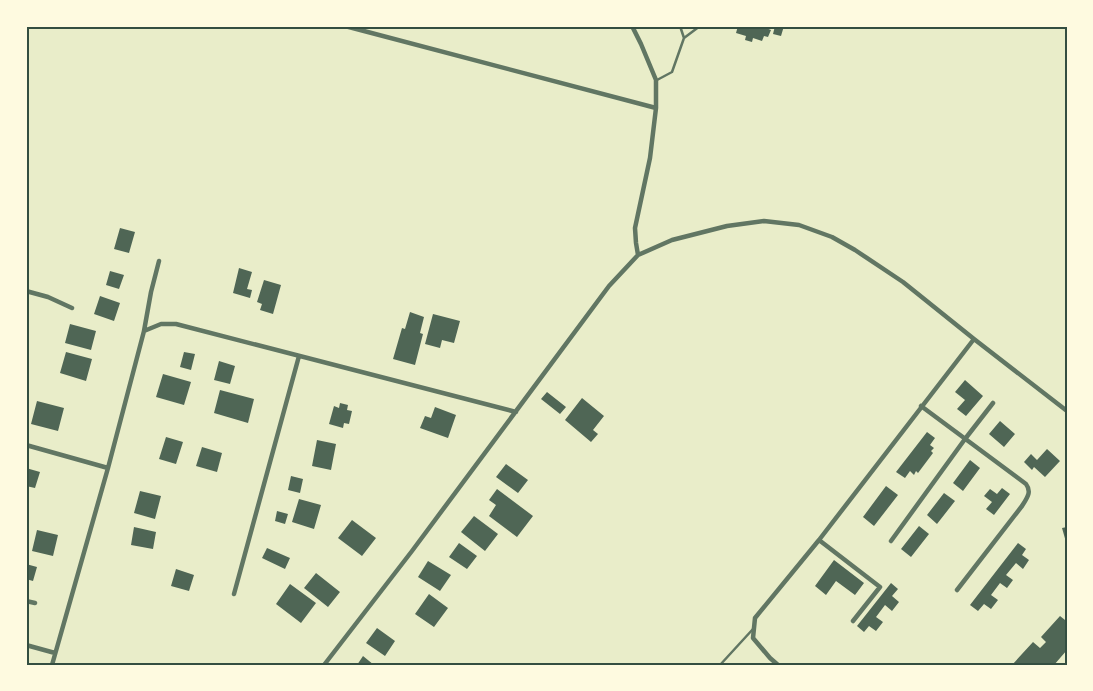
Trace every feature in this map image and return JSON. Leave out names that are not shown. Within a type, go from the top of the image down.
[{"type":"street","points":[[345,26],[656,108]]},
{"type":"street","points":[[632,26],[656,80],[656,108],[650,158],[635,228],[638,255]]},
{"type":"street","points":[[324,665],[412,551],[609,286],[638,255],[672,240],[727,226],[764,221],[799,225],[832,237],[855,250],[902,282],[1067,411]]},
{"type":"street","points":[[52,665],[108,468],[144,331],[150,292],[159,262]]},
{"type":"street","points":[[26,291],[48,297],[72,308]]},
{"type":"street","points":[[144,331],[161,324],[176,324],[516,412]]},
{"type":"street","points":[[778,665],[753,638],[755,618],[820,540],[974,339]]},
{"type":"street","points":[[234,594],[299,356]]},
{"type":"street","points":[[891,541],[993,403]]},
{"type":"street","points":[[921,406],[1026,484],[1028,488],[1029,496],[957,590]]},
{"type":"street","points":[[26,446],[108,468]]},
{"type":"street","points":[[820,540],[880,587],[853,621]]},
{"type":"street","points":[[26,601],[35,604]]},
{"type":"street","points":[[26,645],[55,653]]},
{"type":"lane","points":[[680,26],[684,38]]},
{"type":"lane","points":[[656,80],[672,72],[684,38],[700,26]]},
{"type":"lane","points":[[720,665],[754,628]]},
{"type":"building","points":[[738,26],[767,26],[766,28],[771,30],[768,37],[764,36],[762,41],[753,38],[752,42],[745,40],[746,36],[736,33]]},
{"type":"building","points":[[775,26],[784,26],[781,36],[773,34]]},
{"type":"building","points":[[120,228],[135,232],[129,253],[114,249]]},
{"type":"building","points":[[239,268],[252,272],[247,289],[252,290],[250,298],[233,293]]},
{"type":"building","points":[[110,271],[124,275],[119,289],[106,285]]},
{"type":"building","points":[[264,280],[281,285],[273,314],[260,310],[262,304],[257,302]]},
{"type":"building","points":[[100,296],[120,303],[114,321],[94,314]]},
{"type":"building","points":[[410,312],[424,317],[420,333],[423,334],[415,365],[393,359],[402,328],[405,329]]},
{"type":"building","points":[[433,314],[460,321],[454,343],[442,340],[440,348],[425,344]]},
{"type":"building","points":[[70,324],[96,331],[91,350],[65,343]]},
{"type":"building","points":[[66,352],[92,359],[86,381],[60,373]]},
{"type":"building","points":[[184,352],[195,354],[191,370],[180,367]]},
{"type":"building","points":[[219,361],[235,366],[230,384],[214,380]]},
{"type":"building","points":[[163,374],[191,382],[184,405],[156,397]]},
{"type":"building","points":[[965,380],[983,396],[966,416],[957,409],[965,400],[955,392]]},
{"type":"building","points":[[220,390],[254,399],[248,423],[214,413]]},
{"type":"building","points":[[547,392],[566,407],[560,414],[541,399]]},
{"type":"building","points":[[582,398],[604,416],[593,430],[598,434],[591,442],[565,420]]},
{"type":"building","points":[[37,401],[64,408],[58,431],[31,424]]},
{"type":"building","points":[[340,403],[348,405],[347,410],[352,411],[349,424],[344,423],[343,428],[329,424],[334,406],[339,408]]},
{"type":"building","points":[[435,407],[456,415],[448,438],[420,428],[425,416],[431,418]]},
{"type":"building","points":[[1000,421],[1015,434],[1004,447],[989,434]]},
{"type":"building","points":[[927,432],[935,438],[930,445],[934,448],[931,451],[933,453],[918,473],[916,471],[914,475],[910,471],[905,478],[896,472]]},
{"type":"building","points":[[166,437],[183,442],[176,464],[159,459]]},
{"type":"building","points":[[317,440],[336,444],[331,470],[312,466]]},
{"type":"building","points":[[202,447],[222,453],[217,472],[196,466]]},
{"type":"building","points":[[1047,449],[1060,461],[1045,477],[1034,467],[1032,470],[1024,462],[1031,454],[1037,460]]},
{"type":"building","points":[[970,460],[980,468],[963,491],[953,483]]},
{"type":"building","points":[[506,464],[528,480],[518,493],[496,477]]},
{"type":"building","points":[[26,468],[40,472],[35,488],[26,486]]},
{"type":"building","points":[[291,476],[303,479],[300,493],[288,490]]},
{"type":"building","points":[[886,486],[898,495],[874,526],[863,517]]},
{"type":"building","points":[[1002,488],[1010,494],[994,515],[986,509],[992,502],[984,496],[990,489],[997,494]]},
{"type":"building","points":[[497,489],[533,516],[517,537],[489,516],[496,505],[489,500]]},
{"type":"building","points":[[140,491],[161,496],[155,519],[134,513]]},
{"type":"building","points":[[944,493],[955,501],[937,524],[927,515]]},
{"type":"building","points":[[299,499],[321,505],[314,529],[292,522]]},
{"type":"building","points":[[277,511],[288,514],[285,524],[275,521]]},
{"type":"building","points":[[474,516],[498,534],[485,551],[461,532]]},
{"type":"building","points":[[352,520],[376,538],[362,556],[338,538]]},
{"type":"building","points":[[919,526],[929,534],[911,557],[901,549]]},
{"type":"building","points":[[134,527],[156,532],[153,549],[131,545]]},
{"type":"building","points":[[1067,527],[1067,542],[1066,542],[1062,528]]},
{"type":"building","points":[[37,530],[58,535],[53,556],[32,551]]},
{"type":"building","points":[[459,543],[477,556],[467,569],[449,557]]},
{"type":"building","points":[[1018,543],[1026,549],[1022,555],[1029,560],[1023,569],[1016,563],[1006,575],[1013,580],[1007,588],[1000,583],[991,595],[998,600],[991,609],[984,604],[978,611],[970,605]]},
{"type":"building","points":[[267,548],[290,558],[285,569],[262,558]]},
{"type":"building","points":[[834,560],[864,583],[855,595],[836,581],[826,595],[815,586]]},
{"type":"building","points":[[428,561],[451,575],[440,591],[418,577]]},
{"type":"building","points":[[26,564],[37,567],[33,581],[26,579]]},
{"type":"building","points":[[176,569],[194,575],[189,591],[171,586]]},
{"type":"building","points":[[316,573],[340,592],[328,607],[304,588]]},
{"type":"building","points":[[891,583],[898,589],[892,596],[899,602],[892,611],[885,605],[876,617],[883,622],[876,631],[869,626],[864,632],[857,626]]},
{"type":"building","points":[[290,584],[316,603],[301,623],[276,604]]},
{"type":"building","points":[[429,594],[448,608],[434,627],[415,614]]},
{"type":"building","points":[[1060,616],[1065,620],[1067,617],[1067,650],[1054,665],[1012,665],[1033,642],[1040,648],[1046,642],[1041,637]]},
{"type":"building","points":[[377,628],[395,641],[385,656],[366,643]]},
{"type":"building","points":[[363,656],[374,665],[357,665]]}]
